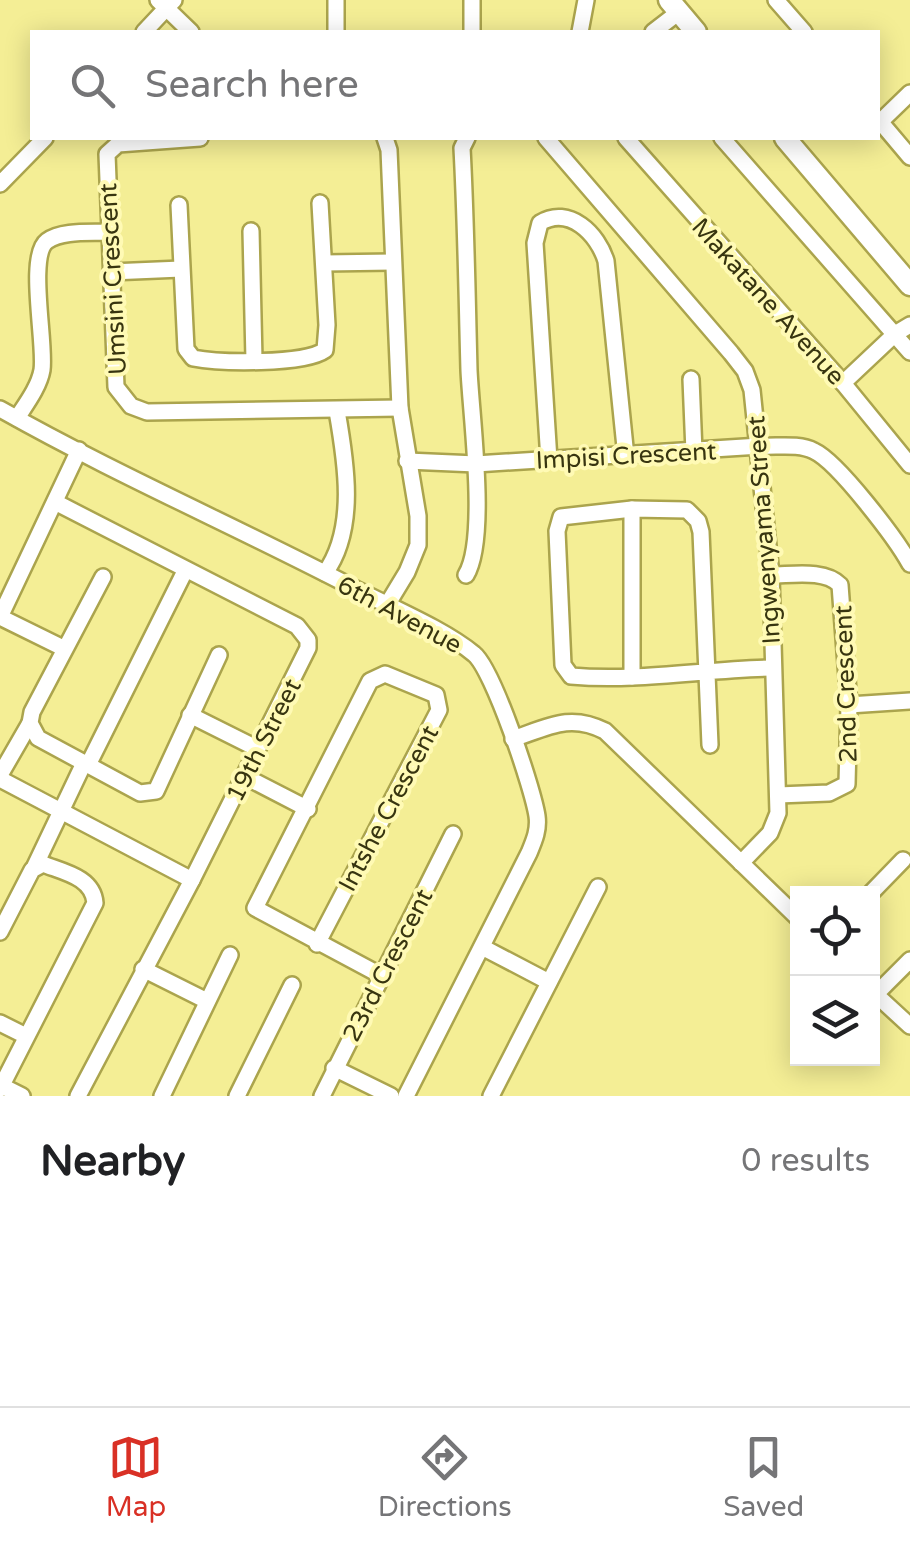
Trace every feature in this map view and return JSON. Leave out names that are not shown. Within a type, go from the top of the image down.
[{"type":"main road","points":[[674,6],[694,30]]},
{"type":"main road","points":[[787,140],[910,285]]},
{"type":"street","points":[[336,0],[336,30]]},
{"type":"street","points":[[472,0],[472,30]]},
{"type":"street","points":[[580,30],[586,0]]},
{"type":"street","points":[[776,0],[802,30]]},
{"type":"street","points":[[146,30],[166,3],[189,30]]},
{"type":"street","points":[[655,30],[674,6]]},
{"type":"street","points":[[880,119],[910,93]]},
{"type":"street","points":[[880,121],[910,158]]},
{"type":"street","points":[[0,184],[43,140]]},
{"type":"street","name":"Umsini Crescent","points":[[166,140],[132,142],[109,150],[108,232],[116,386],[131,406],[146,412],[400,408]]},
{"type":"street","points":[[386,140],[390,150],[400,408],[407,461],[415,485],[418,545],[387,605]]},
{"type":"street","points":[[466,140],[462,148],[476,464],[476,554],[466,575]]},
{"type":"street","name":"Ingwenyama Street","points":[[548,140],[746,371],[752,390],[772,575],[778,795],[776,824],[741,863]]},
{"type":"street","name":"Makatane Avenue","points":[[628,140],[910,466]]},
{"type":"street","points":[[724,140],[902,330],[910,352]]},
{"type":"street","points":[[179,205],[185,345],[190,356],[254,360],[308,358],[325,350],[320,204]]},
{"type":"street","points":[[549,460],[535,242],[538,226],[555,217],[591,233],[604,252],[626,457]]},
{"type":"street","points":[[251,231],[254,360]]},
{"type":"street","points":[[16,418],[42,372],[38,273],[41,248],[62,235],[108,232]]},
{"type":"street","points":[[324,264],[393,262]]},
{"type":"street","points":[[111,272],[181,269]]},
{"type":"street","points":[[842,383],[902,330]]},
{"type":"street","points":[[691,380],[694,452]]},
{"type":"street","name":"6th Avenue","points":[[0,409],[387,605],[482,662],[534,805],[536,833],[406,1096]]},
{"type":"street","points":[[324,573],[337,556],[343,535],[346,495],[337,410]]},
{"type":"street","name":"Impisi Crescent","points":[[407,461],[476,464],[760,446],[806,448],[820,454],[866,505],[910,564]]},
{"type":"street","points":[[63,648],[0,617],[79,450]]},
{"type":"street","name":"19th Street","points":[[55,502],[297,626],[308,640],[305,657],[78,1096]]},
{"type":"street","points":[[632,509],[632,677]]},
{"type":"street","points":[[710,745],[706,669],[701,532],[693,514],[687,510],[632,509],[566,515],[558,522],[565,671],[576,676],[632,677],[706,669],[773,668]]},
{"type":"street","points":[[0,932],[185,571]]},
{"type":"street","name":"2nd Crescent","points":[[772,575],[832,577],[840,585],[848,705],[847,784],[829,794],[778,795]]},
{"type":"street","points":[[103,577],[63,648],[30,723],[0,777],[192,880]]},
{"type":"street","points":[[30,723],[38,738],[86,764],[140,793],[156,791],[219,655]]},
{"type":"street","name":"Intshe Crescent","points":[[385,674],[436,695],[439,710],[317,944],[255,908],[308,809],[370,681],[385,674]]},
{"type":"street","points":[[848,705],[910,700]]},
{"type":"street","points":[[190,716],[256,748]]},
{"type":"street","points":[[513,739],[566,722],[586,721],[605,731],[790,910]]},
{"type":"street","points":[[244,776],[308,809]]},
{"type":"street","name":"23rd Crescent","points":[[322,1096],[453,834]]},
{"type":"street","points":[[878,886],[903,860]]},
{"type":"street","points":[[22,1096],[0,1086],[95,903],[87,882],[42,864],[34,868]]},
{"type":"street","points":[[491,1096],[598,887]]},
{"type":"street","points":[[317,944],[382,976]]},
{"type":"street","points":[[482,947],[550,982]]},
{"type":"street","points":[[162,1096],[230,955]]},
{"type":"street","points":[[880,987],[910,960]]},
{"type":"street","points":[[143,969],[207,1001]]},
{"type":"street","points":[[237,1096],[292,984]]},
{"type":"street","points":[[880,998],[910,1026]]},
{"type":"street","points":[[0,1023],[26,1036]]},
{"type":"street","points":[[334,1068],[391,1096]]}]
